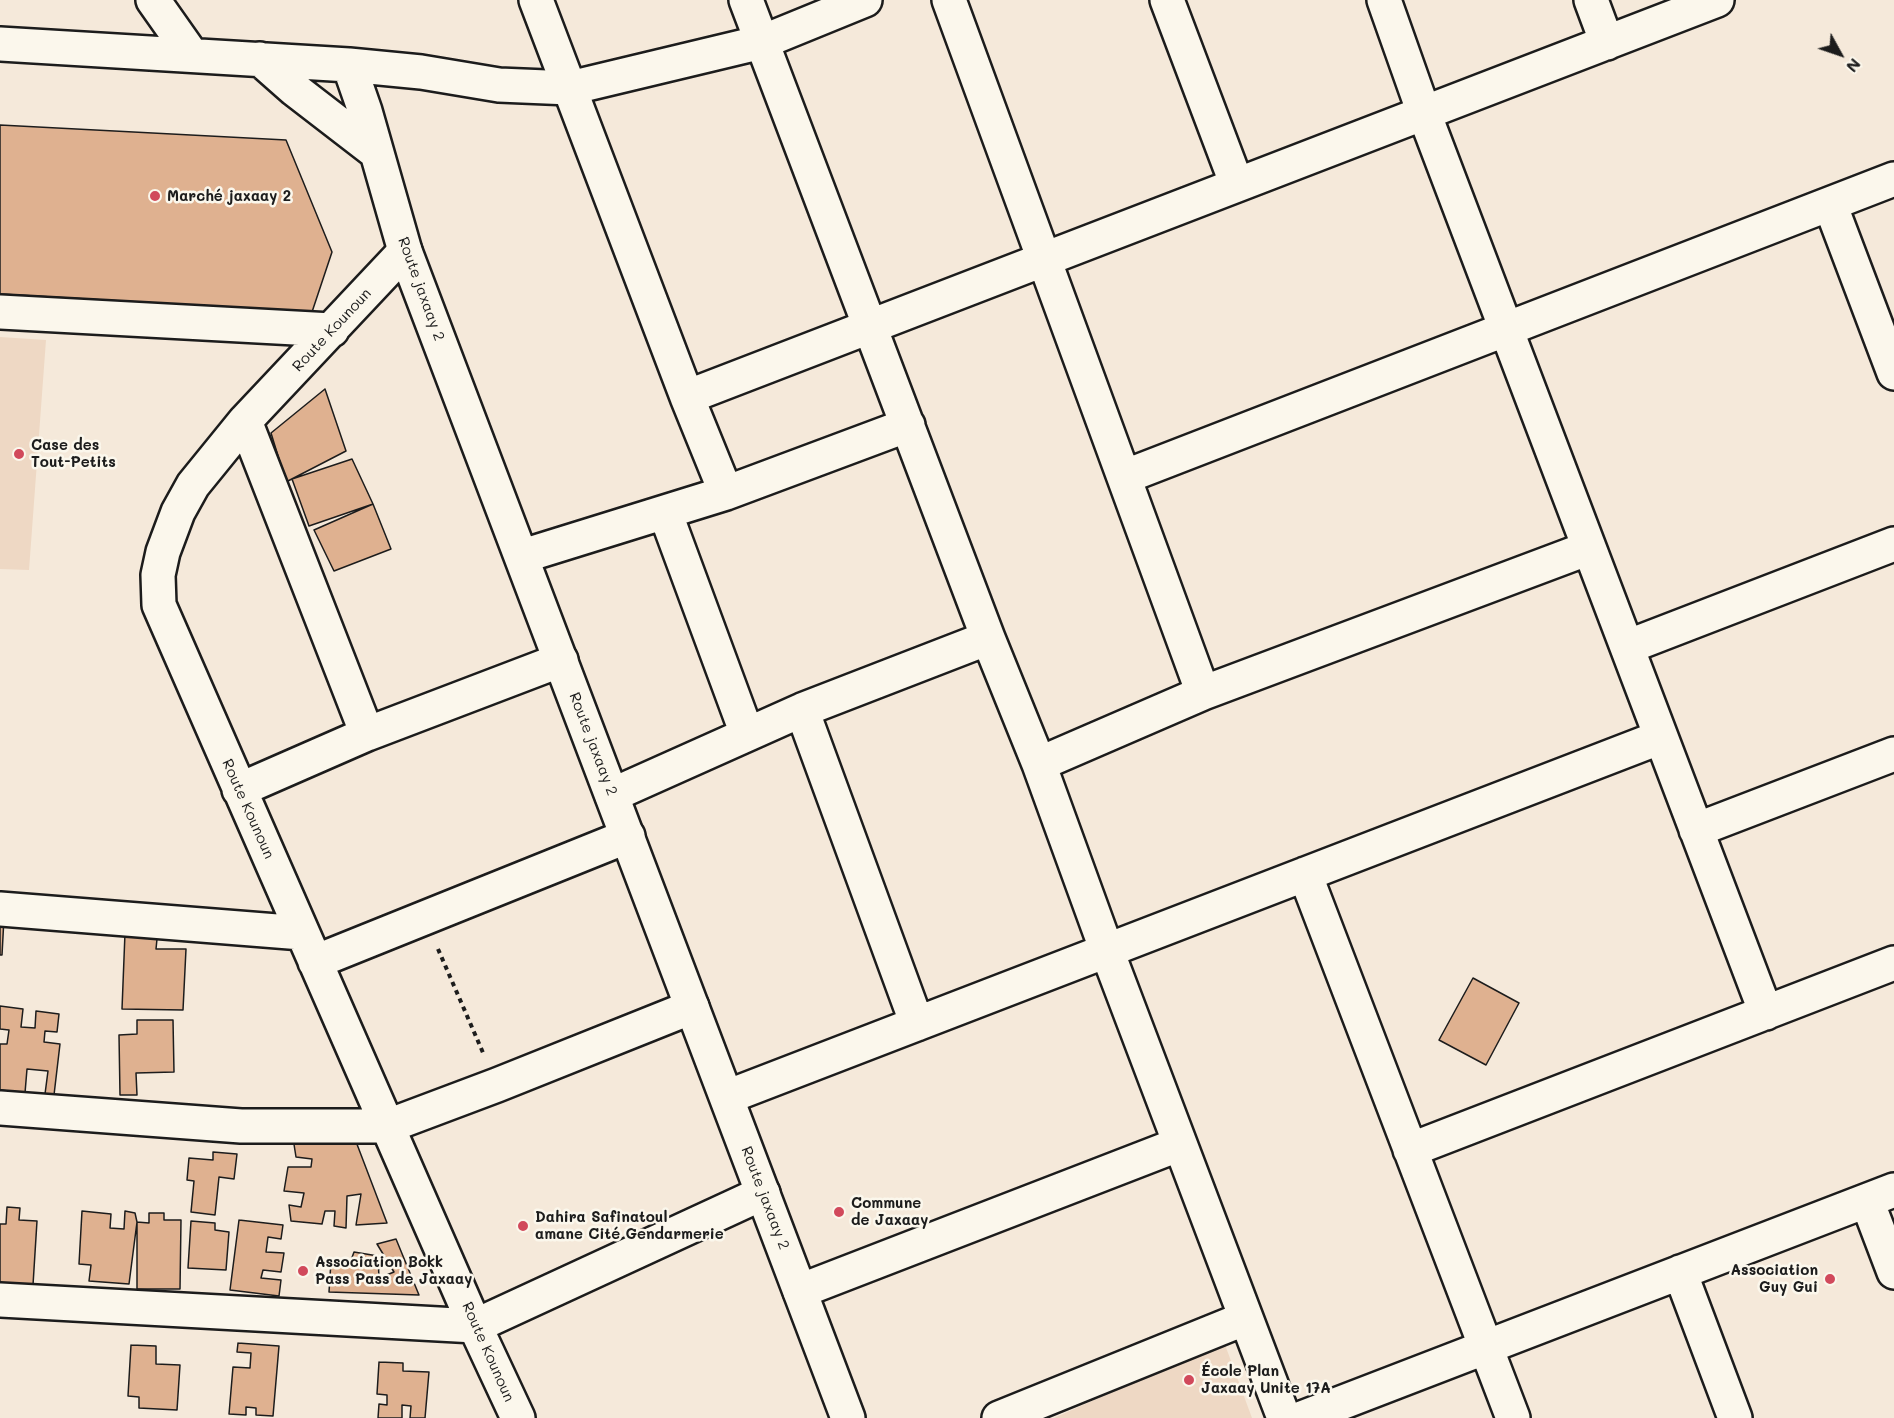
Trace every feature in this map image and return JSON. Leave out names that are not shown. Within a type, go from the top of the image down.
[{"type":"street","points":[[153,0],[191,54]]},
{"type":"street","points":[[536,0],[687,397],[726,493]]},
{"type":"street","points":[[746,0],[988,638],[1039,764],[1107,951],[1284,1418]]},
{"type":"street","points":[[0,44],[260,59],[422,72],[499,85],[570,88],[762,42],[865,0]]},
{"type":"street","points":[[949,0],[1203,693]]},
{"type":"street","points":[[1167,0],[1237,185]]},
{"type":"street","points":[[1384,0],[1424,113],[1766,1012]]},
{"type":"street","points":[[1590,0],[1607,42]]},
{"type":"street","points":[[687,397],[1717,0]]},
{"type":"street","points":[[260,59],[294,89],[377,153]]},
{"type":"street","name":"Route jaxaay 2","points":[[349,66],[365,111],[405,251],[523,556],[848,1418]]},
{"type":"street","points":[[1124,477],[1894,179]]},
{"type":"street","points":[[1830,204],[1894,373]]},
{"type":"street","name":"Route Kounoun","points":[[405,251],[245,421],[193,485],[178,512],[163,552],[158,575],[159,605],[475,1326],[518,1418]]},
{"type":"street","points":[[0,312],[332,330]]},
{"type":"street","points":[[245,421],[367,734]]},
{"type":"street","points":[[523,556],[726,493],[908,425]]},
{"type":"street","points":[[665,512],[747,735]]},
{"type":"street","points":[[1627,647],[1894,544]]},
{"type":"street","points":[[1039,764],[1203,693],[1589,548]]},
{"type":"street","points":[[612,795],[802,710],[988,638]]},
{"type":"street","points":[[239,790],[367,734],[561,660]]},
{"type":"street","points":[[802,710],[917,1024]]},
{"type":"street","points":[[727,1097],[1661,737]]},
{"type":"street","points":[[1696,830],[1894,754]]},
{"type":"street","points":[[0,909],[309,947],[425,918],[628,836]]},
{"type":"street","points":[[1305,874],[1513,1418]]},
{"type":"street","points":[[1410,1150],[1894,963]]},
{"type":"street","points":[[0,1108],[241,1126],[388,1126],[692,1007]]},
{"type":"street","points":[[800,1291],[1180,1144]]},
{"type":"street","points":[[0,1300],[475,1326],[763,1193]]},
{"type":"street","points":[[1302,1418],[1880,1195],[1894,1272]]},
{"type":"street","points":[[1680,1272],[1735,1418]]},
{"type":"street","points":[[999,1418],[1246,1318]]},
{"type":"path","points":[[425,918],[497,1085]]},
{"type":"shaded area","name":"Case des Tout-Petits","points":[[0,337],[46,340],[29,570],[0,569]]},
{"type":"shaded area","name":"École Plan Jaxaay Unite 17A","points":[[1224,1342],[1252,1418],[1054,1418]]},
{"type":"building","name":"Marché jaxaay 2","points":[[0,125],[286,140],[332,252],[312,312],[0,294]]},
{"type":"building","points":[[325,389],[346,451],[286,482],[271,433]]},
{"type":"building","points":[[352,459],[373,504],[309,526],[292,479]]},
{"type":"building","points":[[373,504],[391,549],[334,571],[314,530]]},
{"type":"building","points":[[0,918],[4,918],[2,955],[0,955]]},
{"type":"building","points":[[125,933],[157,939],[156,949],[186,949],[183,1010],[122,1009]]},
{"type":"building","points":[[1473,978],[1519,1003],[1486,1065],[1439,1040]]},
{"type":"building","points":[[0,1006],[23,1009],[21,1027],[35,1028],[36,1011],[59,1014],[57,1032],[45,1031],[44,1042],[60,1044],[54,1095],[45,1094],[48,1071],[27,1069],[25,1093],[0,1090],[0,1044],[7,1044],[9,1030],[0,1029]]},
{"type":"building","points":[[137,1020],[173,1020],[174,1072],[136,1073],[137,1095],[120,1095],[119,1035],[137,1034]]},
{"type":"building","points":[[293,1138],[355,1139],[387,1223],[356,1225],[361,1194],[347,1196],[346,1228],[334,1226],[335,1211],[325,1211],[322,1224],[291,1221],[289,1205],[301,1207],[304,1193],[284,1191],[288,1167],[311,1167],[312,1159],[296,1157]]},
{"type":"building","points":[[213,1152],[237,1154],[234,1179],[219,1177],[215,1215],[191,1212],[194,1181],[187,1180],[189,1158],[213,1160]]},
{"type":"building","points":[[7,1207],[20,1208],[19,1220],[37,1221],[33,1285],[0,1283],[0,1224],[6,1224]]},
{"type":"building","points":[[82,1211],[111,1214],[110,1228],[124,1229],[125,1211],[135,1213],[137,1222],[129,1284],[89,1281],[91,1265],[79,1264]]},
{"type":"building","points":[[149,1213],[164,1213],[164,1220],[181,1220],[180,1289],[137,1289],[137,1222],[149,1223]]},
{"type":"building","points":[[239,1220],[283,1225],[281,1239],[268,1237],[266,1252],[284,1253],[281,1272],[263,1270],[261,1278],[281,1280],[279,1296],[230,1290]]},
{"type":"building","points":[[191,1221],[215,1223],[215,1230],[229,1232],[226,1270],[188,1268]]},
{"type":"building","points":[[396,1239],[419,1295],[329,1292],[331,1261],[350,1263],[354,1252],[378,1256],[379,1278],[394,1272],[377,1244]]},
{"type":"building","points":[[238,1343],[279,1346],[273,1416],[256,1415],[256,1408],[246,1407],[246,1415],[229,1414],[233,1367],[250,1368],[251,1353],[237,1352]]},
{"type":"building","points":[[131,1345],[156,1346],[156,1364],[180,1365],[177,1410],[139,1408],[139,1397],[128,1396]]},
{"type":"building","points":[[379,1362],[403,1363],[403,1371],[429,1372],[425,1418],[410,1418],[411,1406],[402,1405],[402,1418],[378,1418],[379,1404],[387,1405],[387,1395],[377,1394]]},
{"type":"place","name":"Marché jaxaay 2","points":[[155,196]]},
{"type":"place","name":"Case des Tout-Petits","points":[[19,454]]},
{"type":"place","name":"Commune de Jaxaay","points":[[839,1212]]},
{"type":"place","name":"Dahira Safinatoul amane Cité Gendarmerie","points":[[523,1226]]},
{"type":"place","name":"Association Bokk Pass Pass de Jaxaay","points":[[303,1271]]},
{"type":"place","name":"Association Guy Gui","points":[[1830,1279]]},
{"type":"place","name":"École Plan Jaxaay Unite 17A","points":[[1189,1380]]}]
